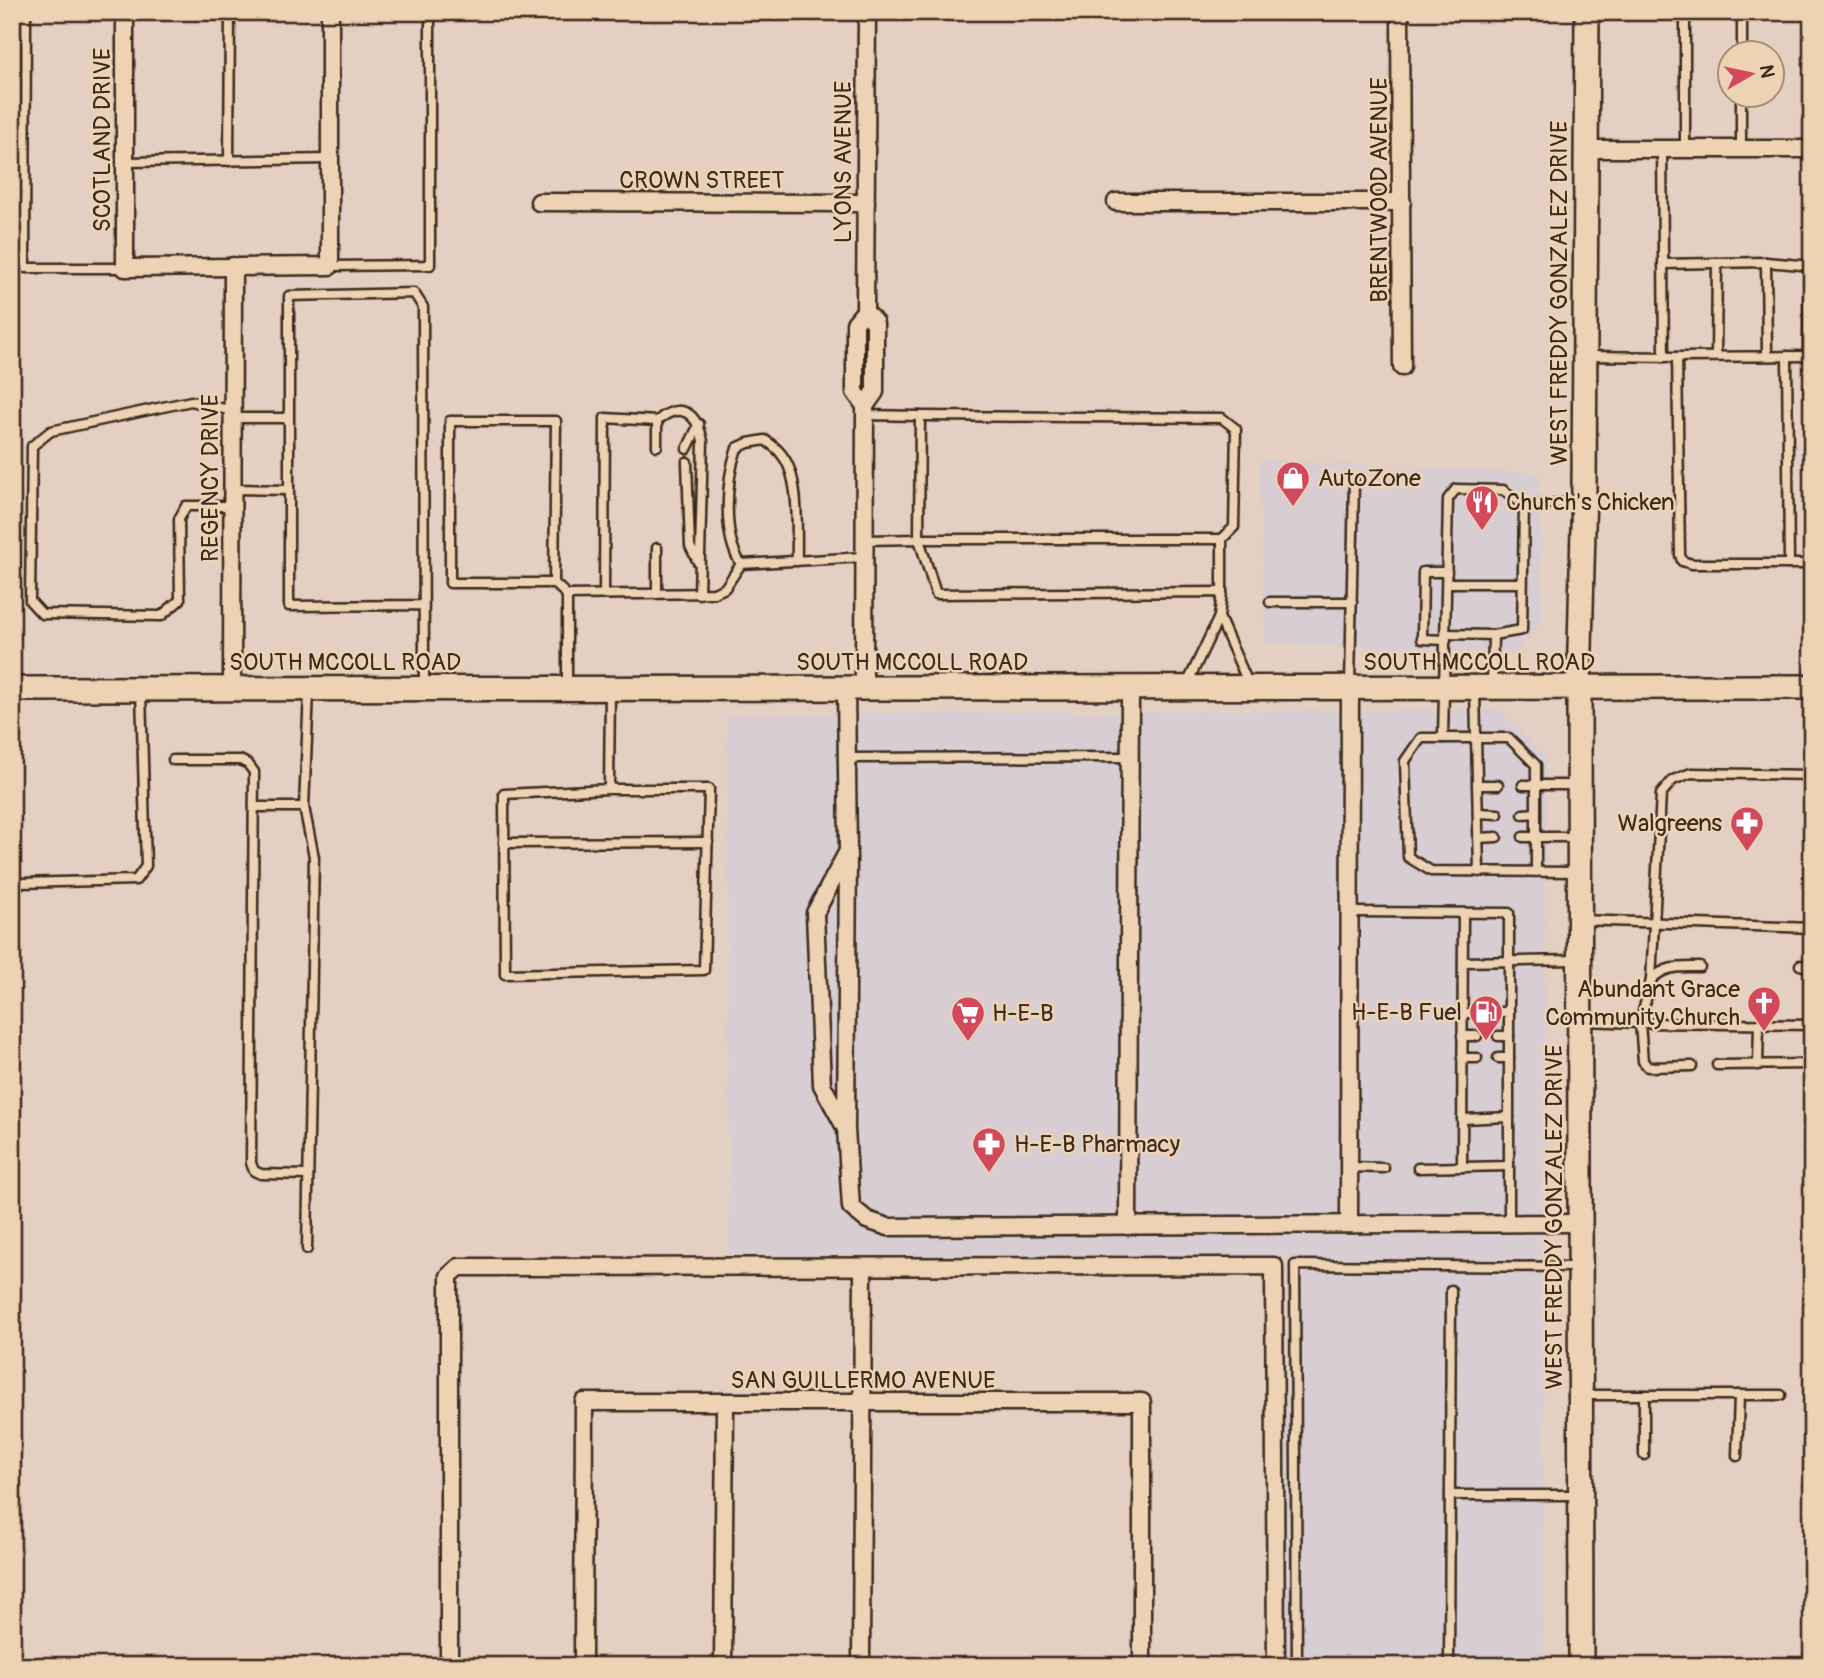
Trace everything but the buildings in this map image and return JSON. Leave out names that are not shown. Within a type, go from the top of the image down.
[{"type":"main road","name":"WEST FREDDY GONZALEZ DRIVE","points":[[1581,1666],[1579,688],[1584,502],[1587,12]]},
{"type":"main road","name":"SOUTH MCCOLL ROAD","points":[[12,689],[1812,687]]},
{"type":"street","name":"SCOTLAND DRIVE","points":[[125,12],[125,268]]},
{"type":"street","points":[[125,268],[330,266],[330,12]]},
{"type":"street","name":"LYONS AVENUE","points":[[867,12],[865,311],[875,323],[875,392],[864,410],[864,557],[847,758],[846,1129],[851,1207],[867,1220],[888,1227],[1580,1223]]},
{"type":"street","name":"BRENTWOOD AVENUE","points":[[1401,12],[1402,367]]},
{"type":"street","points":[[1586,149],[1812,149]]},
{"type":"street","name":"CROWN STREET","points":[[539,202],[866,203]]},
{"type":"street","points":[[1116,202],[1402,202]]},
{"type":"street","name":"REGENCY DRIVE","points":[[232,689],[233,267]]},
{"type":"street","points":[[1128,1226],[1130,688]]},
{"type":"street","points":[[1349,1224],[1350,688]]},
{"type":"street","points":[[846,1129],[822,1085],[815,913],[848,851]]},
{"type":"street","points":[[449,1666],[449,1276],[459,1268],[1274,1266],[1276,1666]]},
{"type":"street","points":[[861,1666],[863,1267]]},
{"type":"street","name":"SAN GUILLERMO AVENUE","points":[[583,1666],[584,1402],[1142,1402],[1142,1666]]},
{"type":"street","points":[[723,1666],[725,1403]]},
{"type":"lane","points":[[26,12],[25,268],[125,268]]},
{"type":"lane","points":[[229,161],[230,12]]},
{"type":"lane","points":[[330,266],[430,265],[430,12]]},
{"type":"lane","points":[[1685,12],[1685,149]]},
{"type":"lane","points":[[1742,12],[1742,38]]},
{"type":"lane","points":[[1741,108],[1741,149]]},
{"type":"lane","points":[[1662,149],[1664,357]]},
{"type":"lane","points":[[125,162],[330,159]]},
{"type":"lane","points":[[1585,356],[1810,356],[1810,265],[1766,262],[1663,264]]},
{"type":"lane","points":[[1766,262],[1767,356]]},
{"type":"lane","points":[[1716,356],[1717,263]]},
{"type":"lane","points":[[424,605],[289,606],[289,296],[414,293],[423,307],[424,605],[424,689]]},
{"type":"lane","points":[[1787,356],[1789,564]]},
{"type":"lane","points":[[1677,357],[1679,555],[1682,561],[1692,564],[1812,564]]},
{"type":"lane","points":[[288,418],[233,414],[191,401],[51,431],[32,446],[30,601],[42,614],[161,616],[180,600],[179,519],[186,506],[288,490]]},
{"type":"lane","points":[[604,594],[605,418],[657,421],[667,413],[681,410],[693,414],[699,424],[702,441],[699,594]]},
{"type":"lane","points":[[864,410],[920,416],[1222,418],[1236,429],[1234,527],[1222,539],[864,540]]},
{"type":"lane","points":[[920,416],[919,540],[936,594],[1222,592]]},
{"type":"lane","points":[[554,583],[556,421],[450,421],[450,583],[554,583],[567,594],[699,594],[725,589],[741,565]]},
{"type":"lane","points":[[657,421],[657,446]]},
{"type":"lane","points":[[687,449],[699,424]]},
{"type":"lane","points":[[741,565],[729,535],[732,462],[737,448],[765,440],[782,454],[789,467],[794,487],[797,561]]},
{"type":"lane","points":[[687,462],[690,546],[699,563]]},
{"type":"lane","points":[[1350,688],[1354,481]]},
{"type":"lane","points":[[1443,738],[1448,499],[1456,489],[1503,490],[1524,505],[1584,502]]},
{"type":"lane","points":[[1447,572],[1423,572],[1422,639],[1493,635],[1522,630],[1524,505]]},
{"type":"lane","points":[[1186,688],[1219,617],[1222,539]]},
{"type":"lane","points":[[657,548],[657,594]]},
{"type":"lane","points":[[741,565],[864,557]]},
{"type":"lane","points":[[1447,583],[1522,583]]},
{"type":"lane","points":[[567,594],[568,689]]},
{"type":"lane","points":[[1270,602],[1352,602]]},
{"type":"lane","points":[[1219,617],[1250,688]]},
{"type":"lane","points":[[1479,872],[1477,737],[1493,635]]},
{"type":"lane","points":[[609,789],[610,688]]},
{"type":"lane","points":[[12,880],[20,883],[136,880],[146,866],[141,689]]},
{"type":"lane","points":[[307,1249],[314,857],[304,807],[309,689]]},
{"type":"lane","points":[[1536,872],[1536,765],[1509,738],[1421,738],[1405,761],[1408,857],[1431,871],[1479,872],[1536,872],[1580,872]]},
{"type":"lane","points":[[847,758],[1130,757]]},
{"type":"lane","points":[[173,760],[240,760],[248,764],[254,772],[251,1163],[254,1171],[261,1174],[308,1175]]},
{"type":"lane","points":[[1692,1066],[1648,1067],[1643,1061],[1640,1023],[1651,980],[1661,794],[1673,780],[1691,773],[1812,775]]},
{"type":"lane","points":[[1477,785],[1498,785]]},
{"type":"lane","points":[[1523,785],[1580,785]]},
{"type":"lane","points":[[609,789],[709,789],[708,842],[704,970],[505,974],[504,794],[609,789]]},
{"type":"lane","points":[[254,807],[304,807]]},
{"type":"lane","points":[[1478,813],[1498,814]]},
{"type":"lane","points":[[1523,814],[1536,813]]},
{"type":"lane","points":[[1478,838],[1497,837]]},
{"type":"lane","points":[[1522,837],[1580,837]]},
{"type":"lane","points":[[505,843],[708,842]]},
{"type":"lane","points":[[1350,912],[1509,913],[1509,1223]]},
{"type":"lane","points":[[1462,1167],[1463,913]]},
{"type":"lane","points":[[1580,920],[1812,928]]},
{"type":"lane","points":[[1462,962],[1580,960]]},
{"type":"lane","points":[[1800,965],[1812,968]]},
{"type":"lane","points":[[1651,980],[1660,971],[1674,967],[1700,967]]},
{"type":"lane","points":[[1498,1012],[1509,1012]]},
{"type":"lane","points":[[1462,1013],[1477,1013]]},
{"type":"lane","points":[[1580,1020],[1812,1025]]},
{"type":"lane","points":[[1758,1065],[1759,1024]]},
{"type":"lane","points":[[1462,1036],[1477,1036]]},
{"type":"lane","points":[[1498,1036],[1509,1036]]},
{"type":"lane","points":[[1462,1058],[1477,1058]]},
{"type":"lane","points":[[1498,1058],[1509,1058]]},
{"type":"lane","points":[[1717,1065],[1812,1064]]},
{"type":"lane","points":[[1462,1119],[1509,1117]]},
{"type":"lane","points":[[1418,1168],[1509,1166]]},
{"type":"lane","points":[[1349,1167],[1384,1168]]},
{"type":"lane","points":[[1295,1265],[1297,1666]]},
{"type":"lane","points":[[1274,1266],[1581,1267]]},
{"type":"lane","points":[[1449,1666],[1451,1290]]},
{"type":"lane","points":[[1581,1395],[1781,1395]]},
{"type":"lane","points":[[1644,1395],[1644,1455]]},
{"type":"lane","points":[[1737,1456],[1740,1395]]},
{"type":"lane","points":[[1450,1495],[1581,1494]]},
{"type":"shaded area","points":[[1259,460],[1539,473],[1543,621],[1514,654],[1265,643]]},
{"type":"shaded area","points":[[1500,709],[1546,758],[1543,1666],[1286,1666],[1287,1256],[729,1255],[727,715]]},
{"type":"place","name":"AutoZone","points":[[1293,508]]},
{"type":"place","name":"Church's Chicken","points":[[1482,532]]},
{"type":"place","name":"Walgreens","points":[[1747,853]]},
{"type":"place","name":"Abundant Grace Community Church","points":[[1764,1033]]},
{"type":"place","name":"H-E-B Fuel","points":[[1486,1042]]},
{"type":"place","name":"H-E-B","points":[[968,1043]]},
{"type":"place","name":"H-E-B Pharmacy","points":[[989,1174]]}]
